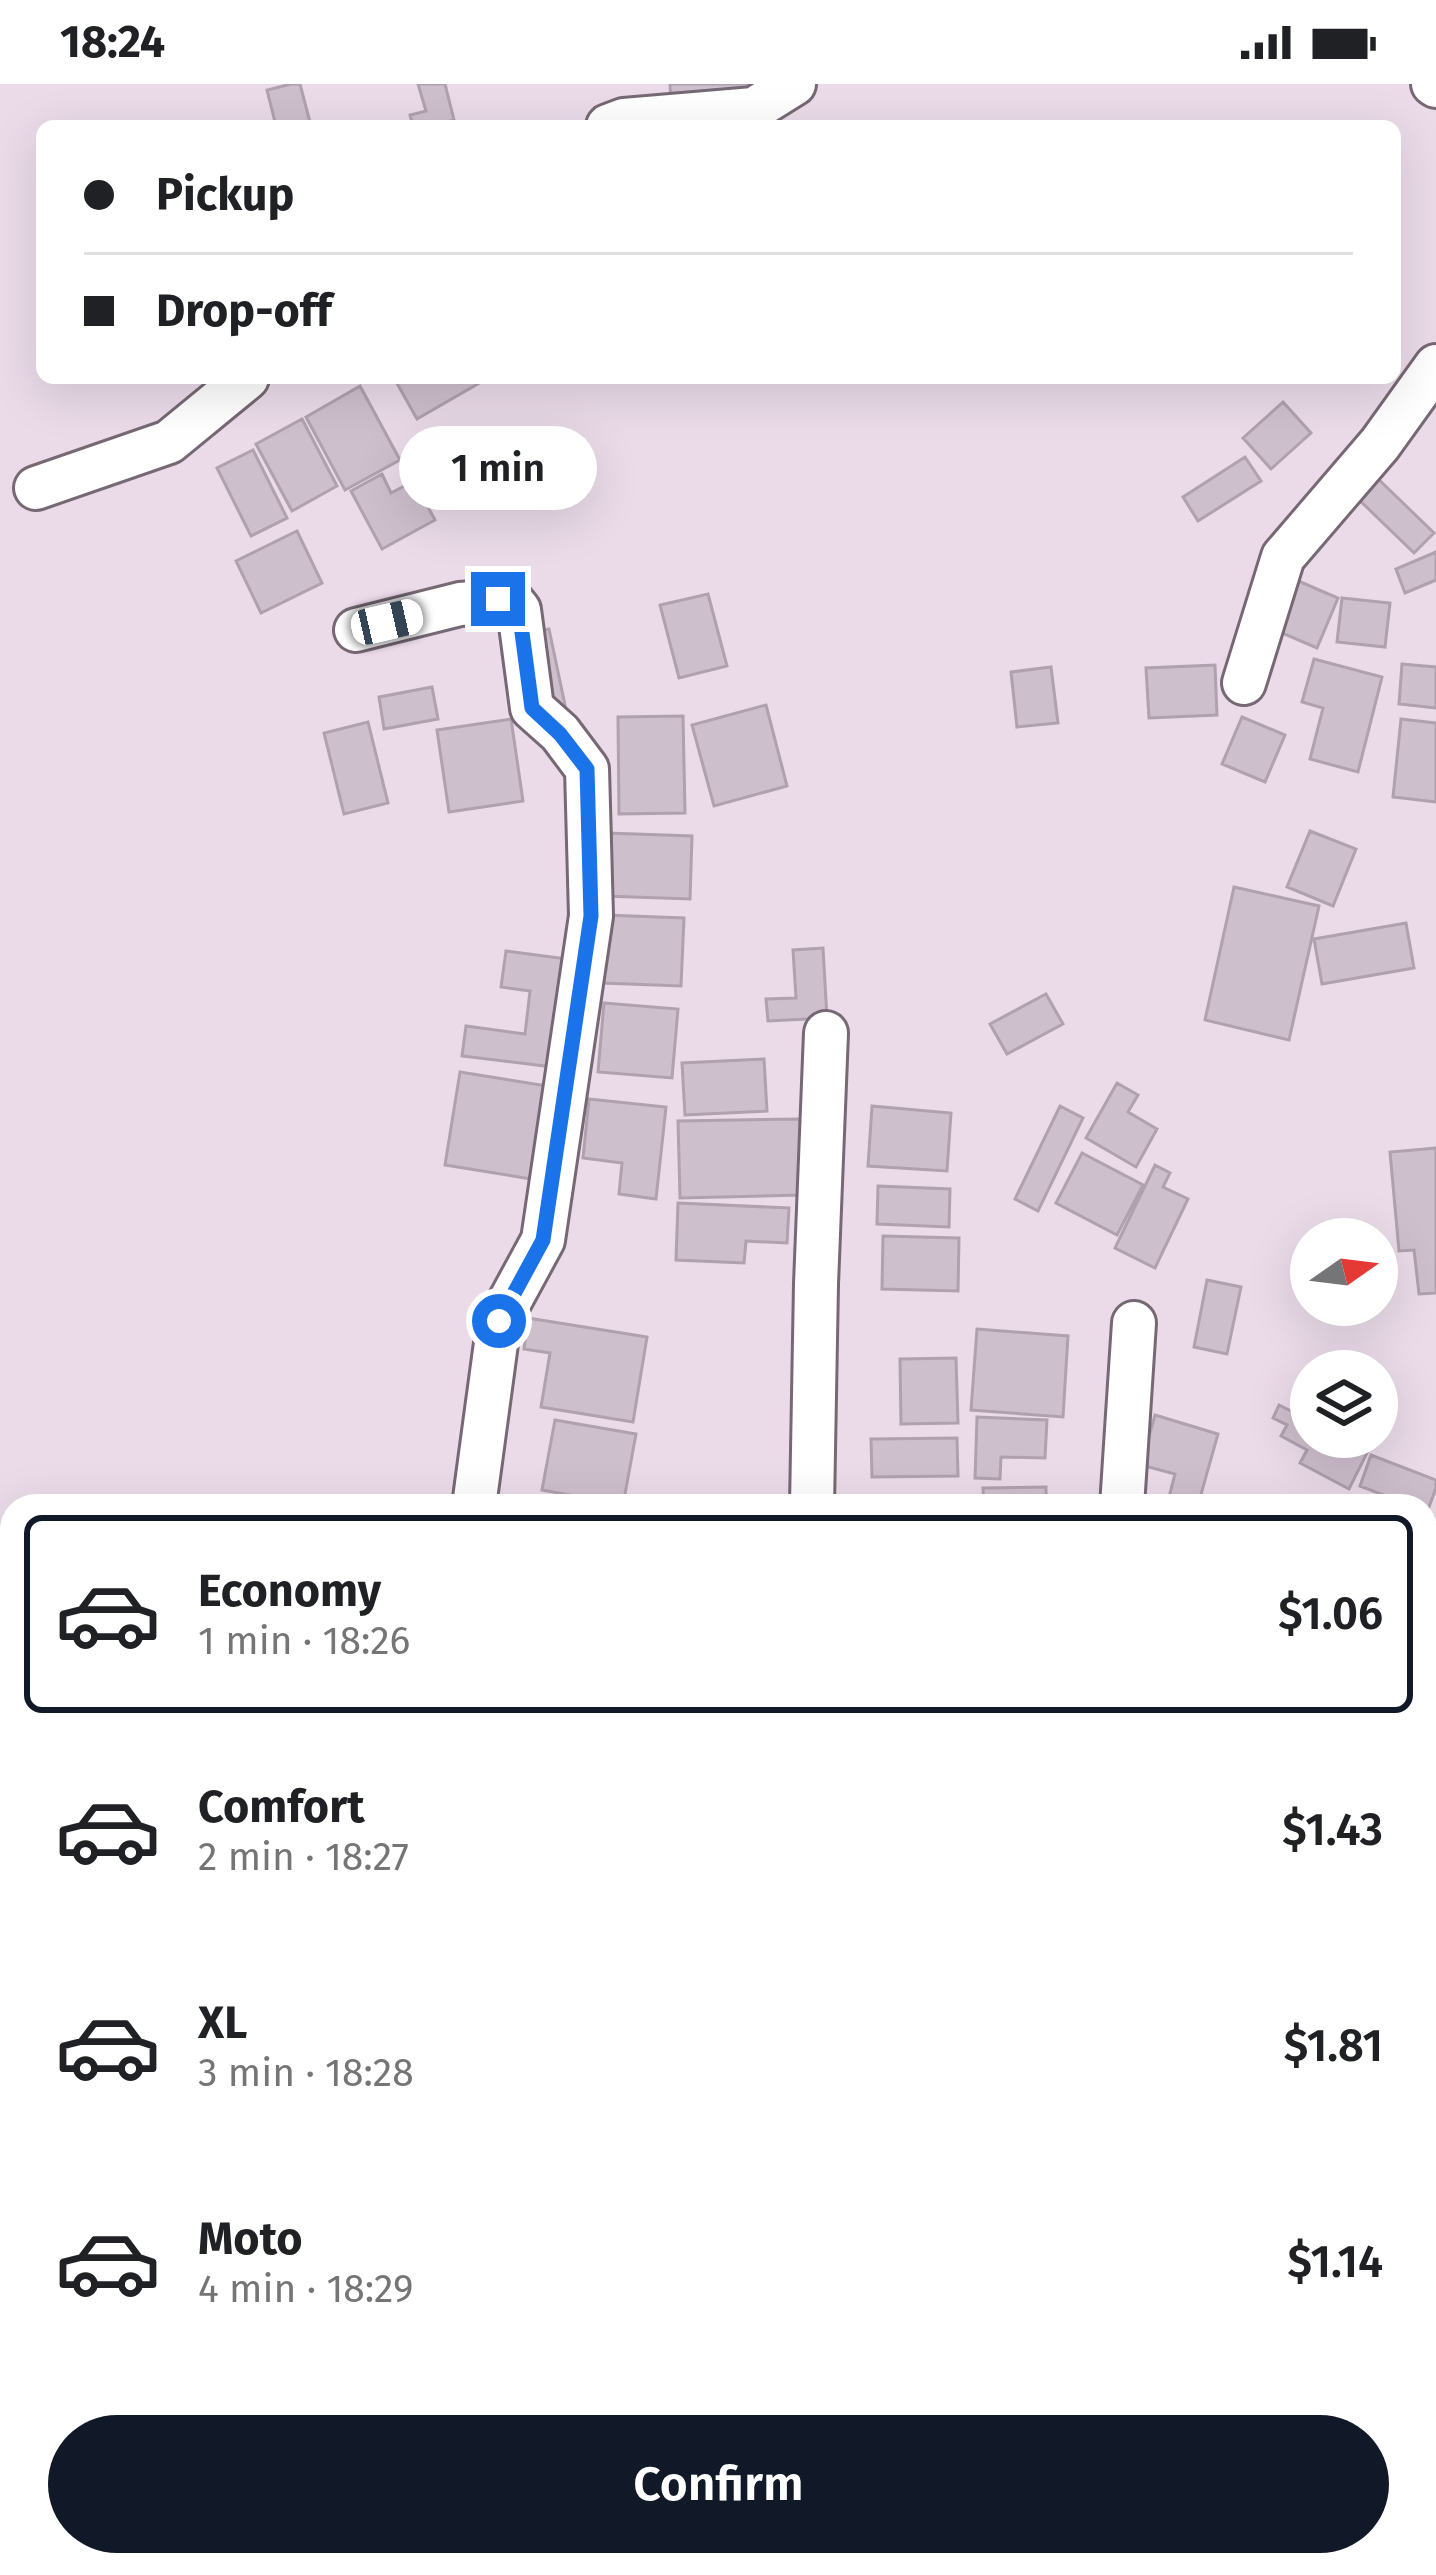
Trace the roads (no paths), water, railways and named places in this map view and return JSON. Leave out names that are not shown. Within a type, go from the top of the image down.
[{"type":"street","points":[[624,120],[754,109],[794,84]]},
{"type":"street","points":[[1244,683],[1283,557],[1380,444],[1436,366]]},
{"type":"street","points":[[36,488],[169,442],[240,384]]},
{"type":"street","points":[[356,630],[460,604],[511,600],[519,610],[532,708],[587,769],[591,916],[547,1217],[543,1240],[499,1321],[476,1494]]},
{"type":"street","points":[[812,1494],[826,1033]]},
{"type":"street","points":[[1124,1494],[1135,1323]]}]
